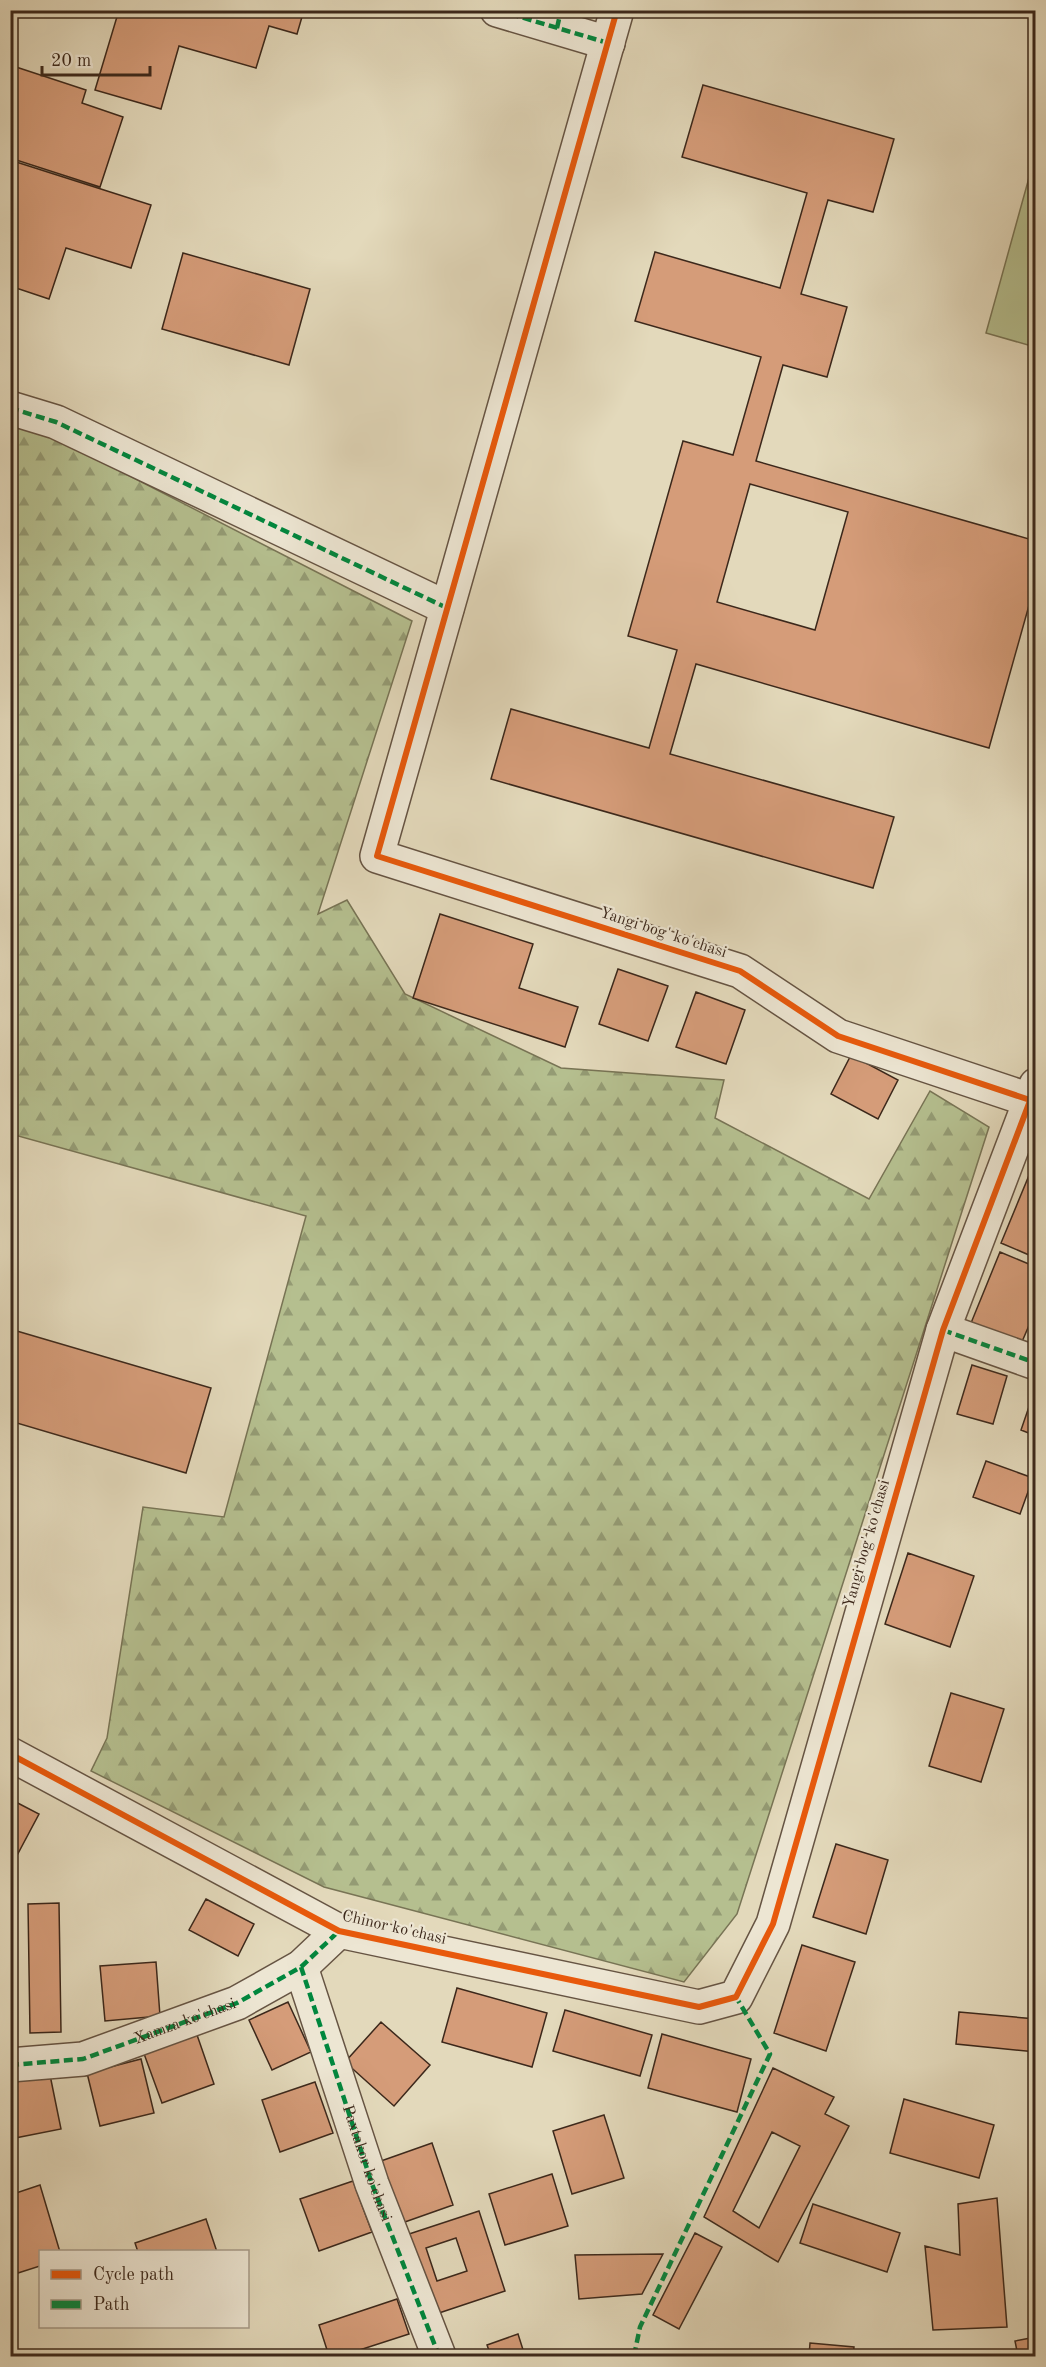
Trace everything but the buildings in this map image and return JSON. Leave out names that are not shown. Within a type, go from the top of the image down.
[{"type":"street","points":[[497,10],[559,19],[608,43]]},
{"type":"street","points":[[10,408],[56,422],[447,608],[617,10]]},
{"type":"street","name":"Yangi bog' ko'chasi","points":[[447,608],[377,856],[740,971],[838,1036],[1033,1093],[943,1330],[773,1924],[736,1997]]},
{"type":"street","points":[[943,1330],[1035,1363]]},
{"type":"street","name":"Chinor ko'chasi","points":[[10,1754],[339,1931],[699,2007],[736,1997]]},
{"type":"street","name":"Xamza ko'chasi","points":[[10,2065],[83,2059],[237,2003],[301,1967],[339,1931]]},
{"type":"street","name":"Paxtakor ko'chasi","points":[[301,1967],[372,2184],[438,2356]]},
{"type":"green space","points":[[1035,156],[1035,347],[986,333]]},
{"type":"green space","points":[[10,423],[54,437],[412,621],[318,914],[347,900],[405,994],[561,1068],[724,1080],[715,1118],[869,1199],[930,1091],[989,1127],[737,1914],[684,1982],[324,1887],[91,1771],[107,1738],[143,1507],[224,1517],[306,1216],[11,1134]]},
{"type":"marked path","points":[[497,10],[608,43]]},
{"type":"marked path","points":[[557,28],[561,10]]},
{"type":"marked path","points":[[10,408],[56,422],[447,608]]},
{"type":"marked path","points":[[943,1330],[1036,1363]]},
{"type":"marked path","points":[[10,2065],[83,2059],[237,2003],[301,1967],[339,1931]]},
{"type":"marked path","points":[[301,1967],[372,2184],[439,2356]]},
{"type":"marked path","points":[[634,2356],[640,2327],[770,2054],[736,1997]]},
{"type":"cycle path","points":[[617,10],[377,856],[740,971],[838,1036],[1030,1100]]},
{"type":"cycle path","points":[[10,1754],[339,1931],[699,2007],[736,1997],[773,1924],[943,1330],[1036,1085]]}]
